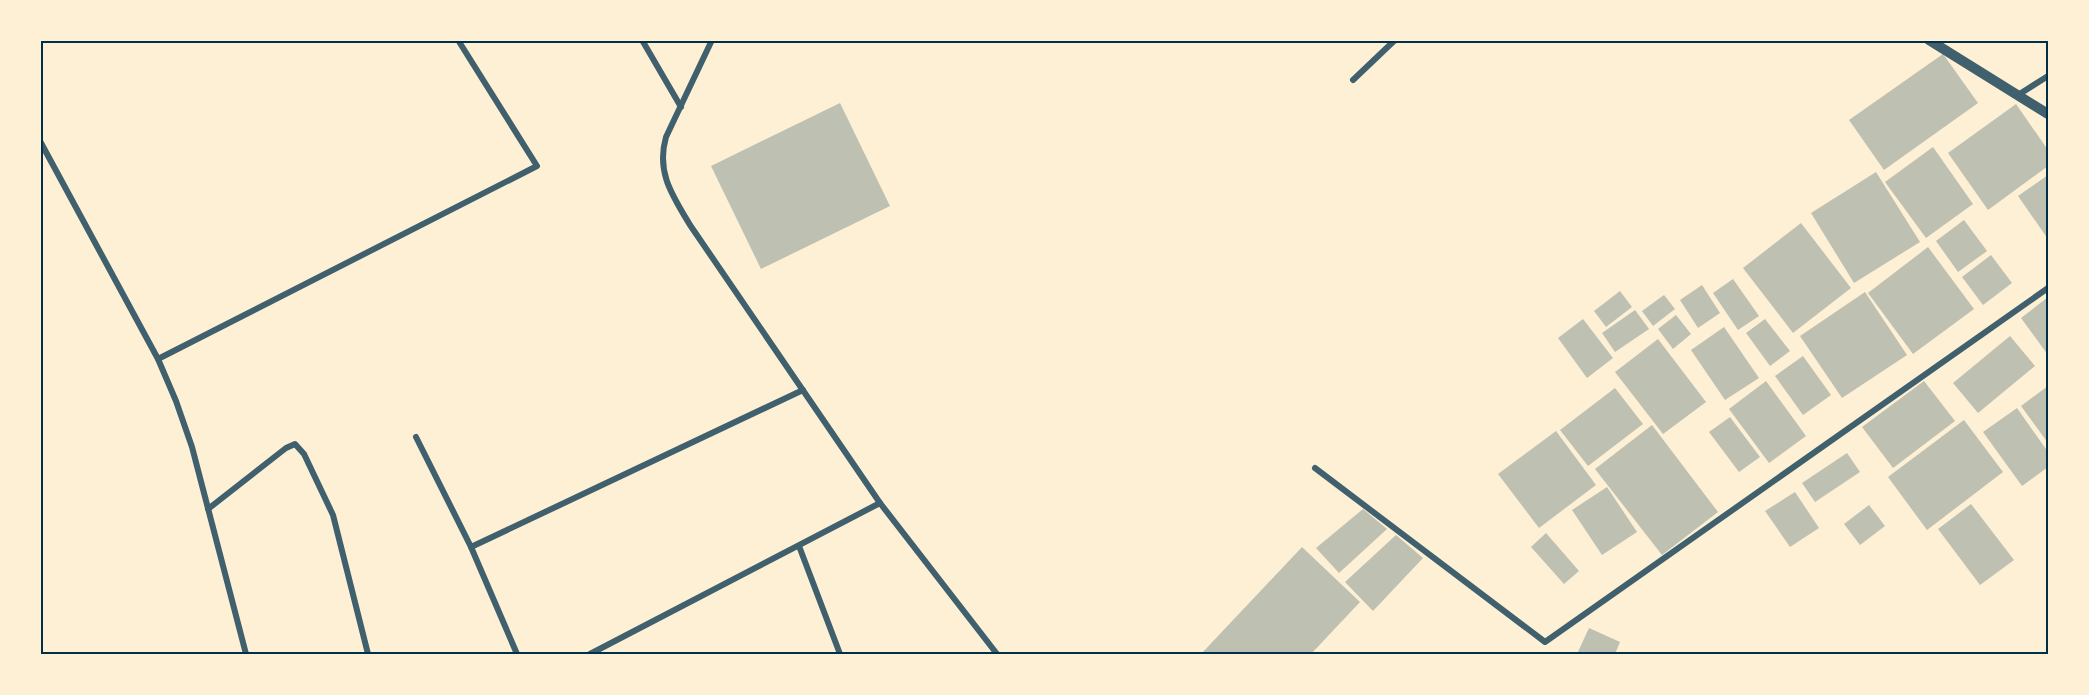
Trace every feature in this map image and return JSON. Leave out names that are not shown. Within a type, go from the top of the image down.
[{"type":"street","points":[[158,358],[537,166],[458,40]]},
{"type":"street","points":[[642,40],[681,107]]},
{"type":"street","points":[[712,40],[666,136],[662,165],[667,183],[690,225],[880,503],[997,654]]},
{"type":"street","points":[[1353,80],[1395,40]]},
{"type":"street","points":[[1929,40],[2049,114]]},
{"type":"street","points":[[2018,95],[2049,76]]},
{"type":"street","points":[[40,141],[158,358],[176,400],[192,447],[246,654]]},
{"type":"street","points":[[1315,468],[1545,642],[2049,288]]},
{"type":"street","points":[[471,547],[803,390]]},
{"type":"street","points":[[416,437],[471,547],[517,654]]},
{"type":"street","points":[[208,509],[286,448],[295,444],[304,454],[333,515],[368,654]]},
{"type":"street","points":[[590,654],[880,503]]},
{"type":"street","points":[[799,546],[840,654]]},
{"type":"building","points":[[1943,54],[1978,103],[1884,170],[1849,120]]},
{"type":"building","points":[[840,103],[890,206],[761,269],[711,166]]},
{"type":"building","points":[[2016,104],[2048,150],[2048,166],[1988,210],[1948,153]]},
{"type":"building","points":[[1933,147],[1973,204],[1926,238],[1885,182]]},
{"type":"building","points":[[1876,172],[1920,242],[1854,283],[1811,213]]},
{"type":"building","points":[[2048,175],[2048,239],[2018,196]]},
{"type":"building","points":[[1964,220],[1987,251],[1958,272],[1936,241]]},
{"type":"building","points":[[1801,223],[1851,288],[1793,333],[1743,268]]},
{"type":"building","points":[[1928,247],[1974,309],[1913,354],[1868,293]]},
{"type":"building","points":[[1991,255],[2012,283],[1983,305],[1962,277]]},
{"type":"building","points":[[1733,279],[1759,316],[1738,330],[1713,293]]},
{"type":"building","points":[[1702,285],[1720,313],[1698,328],[1680,300]]},
{"type":"building","points":[[1620,291],[1632,307],[1606,327],[1594,311]]},
{"type":"building","points":[[1865,292],[1907,355],[1842,398],[1800,336]]},
{"type":"building","points":[[1664,295],[1675,309],[1653,326],[1642,311]]},
{"type":"building","points":[[2048,297],[2048,355],[2021,318]]},
{"type":"building","points":[[1635,310],[1649,329],[1615,352],[1602,333]]},
{"type":"building","points":[[1676,315],[1691,334],[1673,349],[1658,329]]},
{"type":"building","points":[[1583,319],[1613,358],[1587,378],[1558,338]]},
{"type":"building","points":[[1765,319],[1790,351],[1770,366],[1746,333]]},
{"type":"building","points":[[1724,327],[1759,378],[1725,400],[1691,350]]},
{"type":"building","points":[[2010,336],[2035,366],[1978,413],[1953,383]]},
{"type":"building","points":[[1658,339],[1706,402],[1663,434],[1615,372]]},
{"type":"building","points":[[1803,356],[1831,395],[1803,415],[1775,376]]},
{"type":"building","points":[[1766,381],[1806,436],[1769,463],[1729,409]]},
{"type":"building","points":[[1924,381],[1955,421],[1893,468],[1862,427]]},
{"type":"building","points":[[2048,386],[2048,443],[2021,406]]},
{"type":"building","points":[[1615,388],[1643,424],[1588,466],[1560,430]]},
{"type":"building","points":[[2017,408],[2048,452],[2048,467],[2022,486],[1983,432]]},
{"type":"building","points":[[1730,417],[1760,457],[1739,472],[1709,432]]},
{"type":"building","points":[[1964,420],[2003,472],[1927,530],[1888,477]]},
{"type":"building","points":[[1652,425],[1718,512],[1662,555],[1595,469]]},
{"type":"building","points":[[1556,431],[1596,485],[1539,528],[1498,474]]},
{"type":"building","points":[[1847,453],[1860,472],[1815,502],[1802,483]]},
{"type":"building","points":[[1607,487],[1637,532],[1602,555],[1572,510]]},
{"type":"building","points":[[1795,492],[1819,528],[1790,547],[1765,511]]},
{"type":"building","points":[[1971,504],[2014,560],[1980,585],[1938,529]]},
{"type":"building","points":[[1869,505],[1885,526],[1860,545],[1844,524]]},
{"type":"building","points":[[1363,509],[1387,529],[1339,573],[1316,548]]},
{"type":"building","points":[[1546,533],[1579,571],[1564,584],[1531,547]]},
{"type":"building","points":[[1396,535],[1423,558],[1373,611],[1345,582]]},
{"type":"building","points":[[1302,547],[1360,602],[1311,654],[1201,654]]},
{"type":"building","points":[[1589,628],[1620,642],[1615,654],[1577,654]]}]
